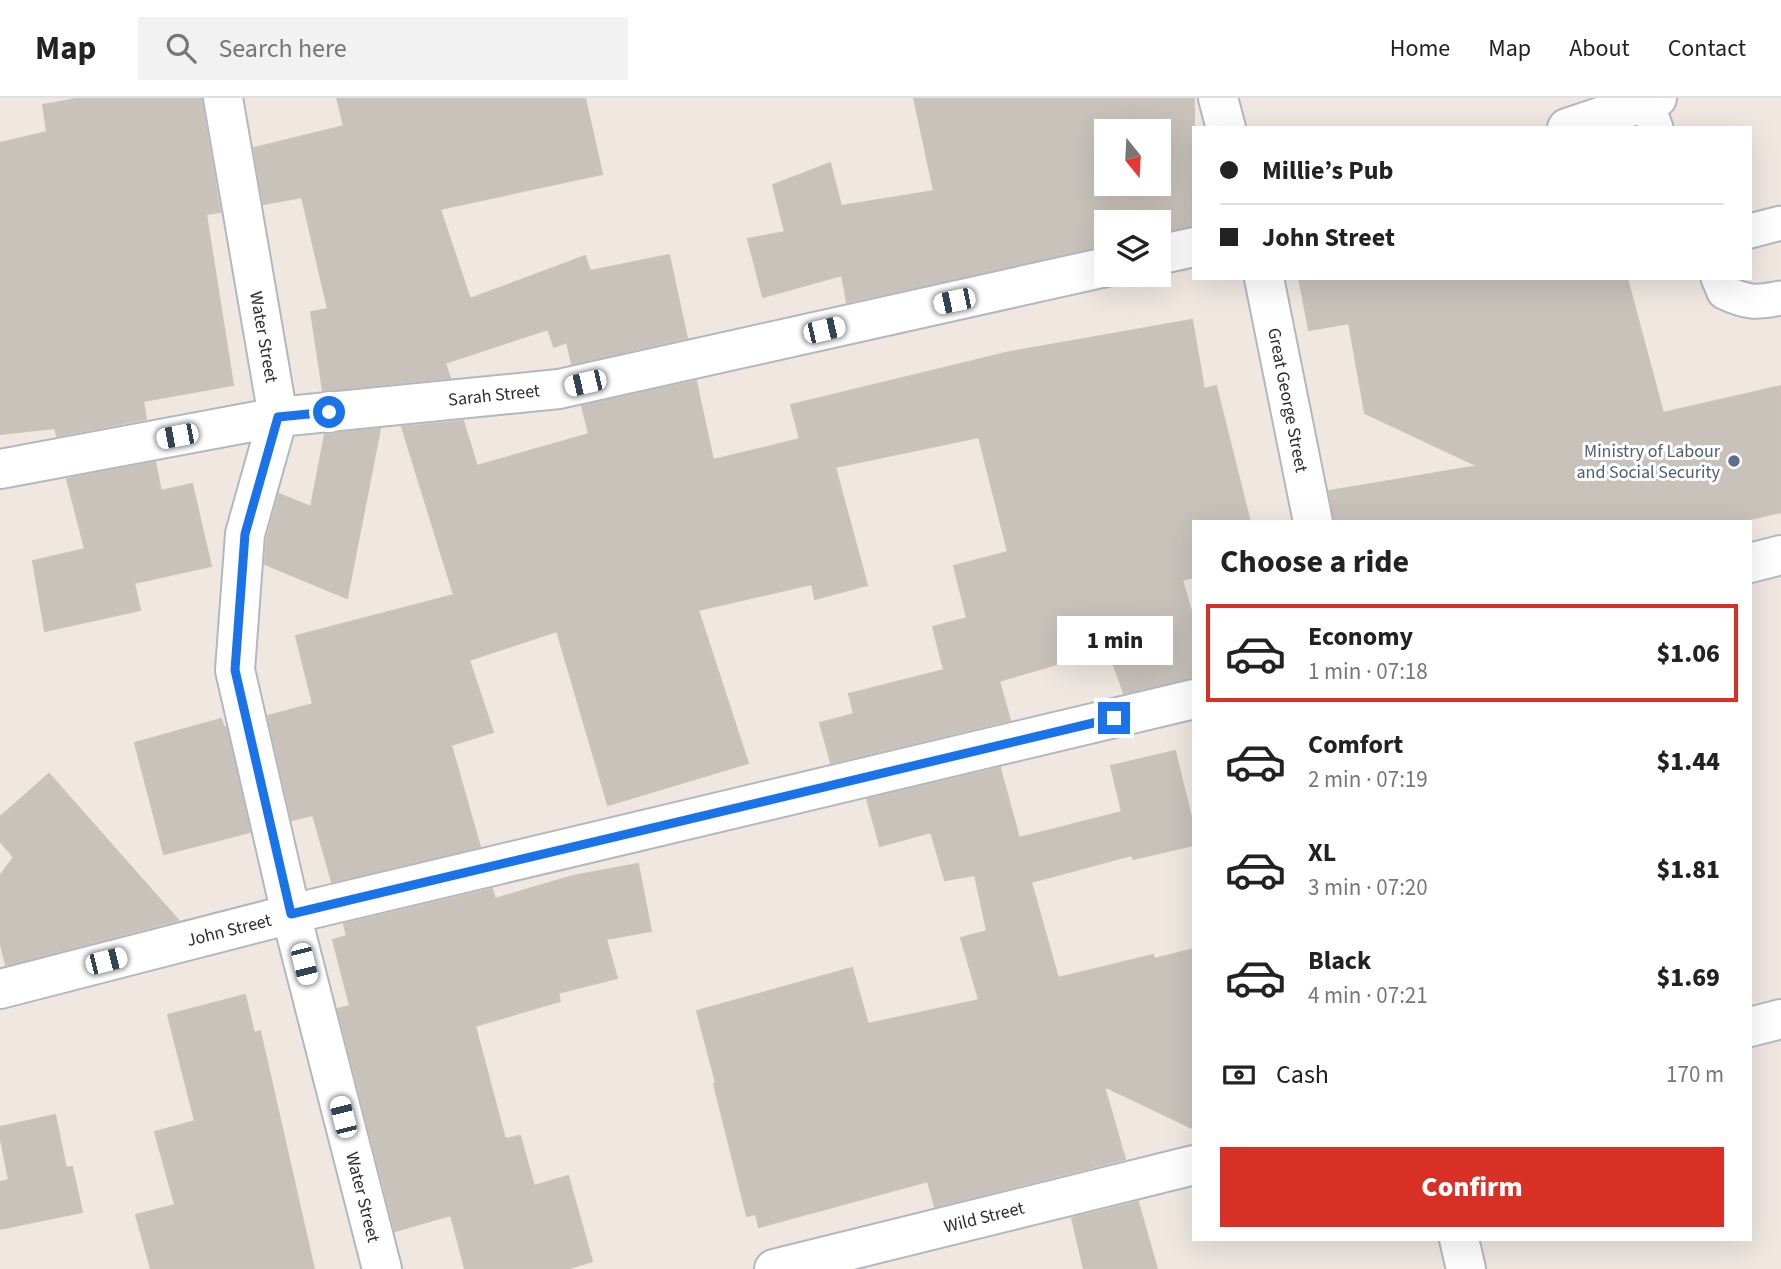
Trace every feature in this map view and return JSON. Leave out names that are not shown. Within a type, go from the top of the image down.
[{"type":"street","name":"Water Street","points":[[223,98],[278,417],[245,534],[235,670],[291,914],[382,1269]]},
{"type":"street","points":[[1218,98],[1225,126]]},
{"type":"street","points":[[1576,126],[1653,109]]},
{"type":"street","points":[[1171,252],[1192,247]]},
{"type":"street","name":"Sarah Street","points":[[0,469],[278,417],[559,389],[1094,270]]},
{"type":"street","name":"Great George Street","points":[[1264,280],[1313,520]]},
{"type":"street","points":[[1752,562],[1781,555]]},
{"type":"street","name":"John Street","points":[[0,989],[291,914],[1192,699]]},
{"type":"street","points":[[1752,1026],[1781,1019]]},
{"type":"street","name":"Wild Street","points":[[774,1269],[1192,1165]]},
{"type":"street","points":[[1460,1241],[1466,1269]]},
{"type":"lane","points":[[1752,230],[1781,223]]},
{"type":"lane","points":[[1719,280],[1724,292],[1742,301],[1763,302],[1781,298]]},
{"type":"building","points":[[81,98],[201,98],[220,212],[206,214],[233,385],[143,401],[146,419],[57,436],[55,428],[0,434],[0,143],[47,132],[43,105]]},
{"type":"building","points":[[337,98],[585,98],[602,174],[440,209],[470,299],[585,256],[590,271],[669,255],[687,338],[572,364],[567,342],[554,347],[548,329],[445,363],[450,378],[389,382],[323,391],[311,312],[328,309],[302,197],[263,204],[254,148],[344,126]]},
{"type":"building","points":[[914,98],[1194,98],[1192,226],[1171,230],[1171,210],[1094,210],[1094,249],[847,302],[842,275],[763,297],[748,239],[785,232],[773,185],[830,163],[841,206],[934,191]]},
{"type":"building","points":[[1299,280],[1628,280],[1663,413],[1781,386],[1781,512],[1747,520],[1334,520],[1329,491],[1478,466],[1365,413],[1349,323],[1309,330]]},
{"type":"building","points":[[1192,320],[1204,389],[1216,386],[1250,520],[1192,520],[1192,578],[1182,580],[1192,614],[1192,678],[1124,693],[1108,649],[999,681],[1010,720],[831,763],[820,723],[854,714],[849,694],[944,670],[933,627],[967,618],[954,566],[1008,552],[979,437],[835,467],[867,585],[815,599],[812,584],[698,610],[748,763],[608,805],[557,631],[469,660],[493,732],[451,745],[480,847],[332,882],[313,815],[292,820],[268,716],[313,704],[296,636],[454,595],[402,427],[463,421],[477,466],[589,434],[582,406],[696,381],[713,460],[800,439],[791,405],[1010,352]]},
{"type":"building","points":[[380,429],[347,598],[265,564],[267,538],[279,494],[311,507],[325,434]]},
{"type":"building","points":[[155,462],[161,491],[192,484],[211,566],[134,583],[140,610],[45,631],[33,561],[85,549],[67,479]]},
{"type":"building","points":[[221,719],[224,728],[226,727],[250,832],[164,854],[135,743]]},
{"type":"building","points":[[1175,751],[1192,821],[1192,845],[1133,859],[1132,855],[1031,882],[1058,978],[1153,955],[1154,959],[1192,950],[1192,1128],[1104,1086],[1125,1159],[935,1207],[928,1181],[759,1227],[756,1214],[747,1216],[697,1011],[852,968],[868,1024],[979,1000],[961,938],[987,931],[975,875],[945,880],[931,832],[880,846],[867,799],[1000,768],[1019,838],[1122,812],[1111,766]]},
{"type":"building","points":[[49,774],[178,920],[6,965],[0,941],[0,876],[14,857],[0,841],[0,817]]},
{"type":"building","points":[[638,864],[651,931],[606,939],[617,978],[558,993],[560,1001],[475,1026],[505,1139],[520,1136],[534,1186],[568,1176],[592,1261],[567,1269],[465,1269],[451,1215],[395,1231],[338,1009],[350,1006],[333,940],[347,936],[344,924],[492,889],[495,899],[573,876]]},
{"type":"building","points":[[245,995],[254,1033],[260,1031],[314,1269],[151,1269],[136,1215],[175,1205],[155,1132],[195,1121],[168,1015]]},
{"type":"building","points":[[55,1115],[66,1168],[72,1167],[82,1212],[0,1229],[0,1182],[9,1180],[0,1127]]},
{"type":"building","points":[[1138,1202],[1157,1269],[1084,1269],[1072,1218]]},
{"type":"place","name":"Ministry of Labour and Social Security","points":[[1734,461]]},
{"type":"route","points":[[329,412],[278,417],[245,534],[235,670],[291,914],[1114,718]]}]
